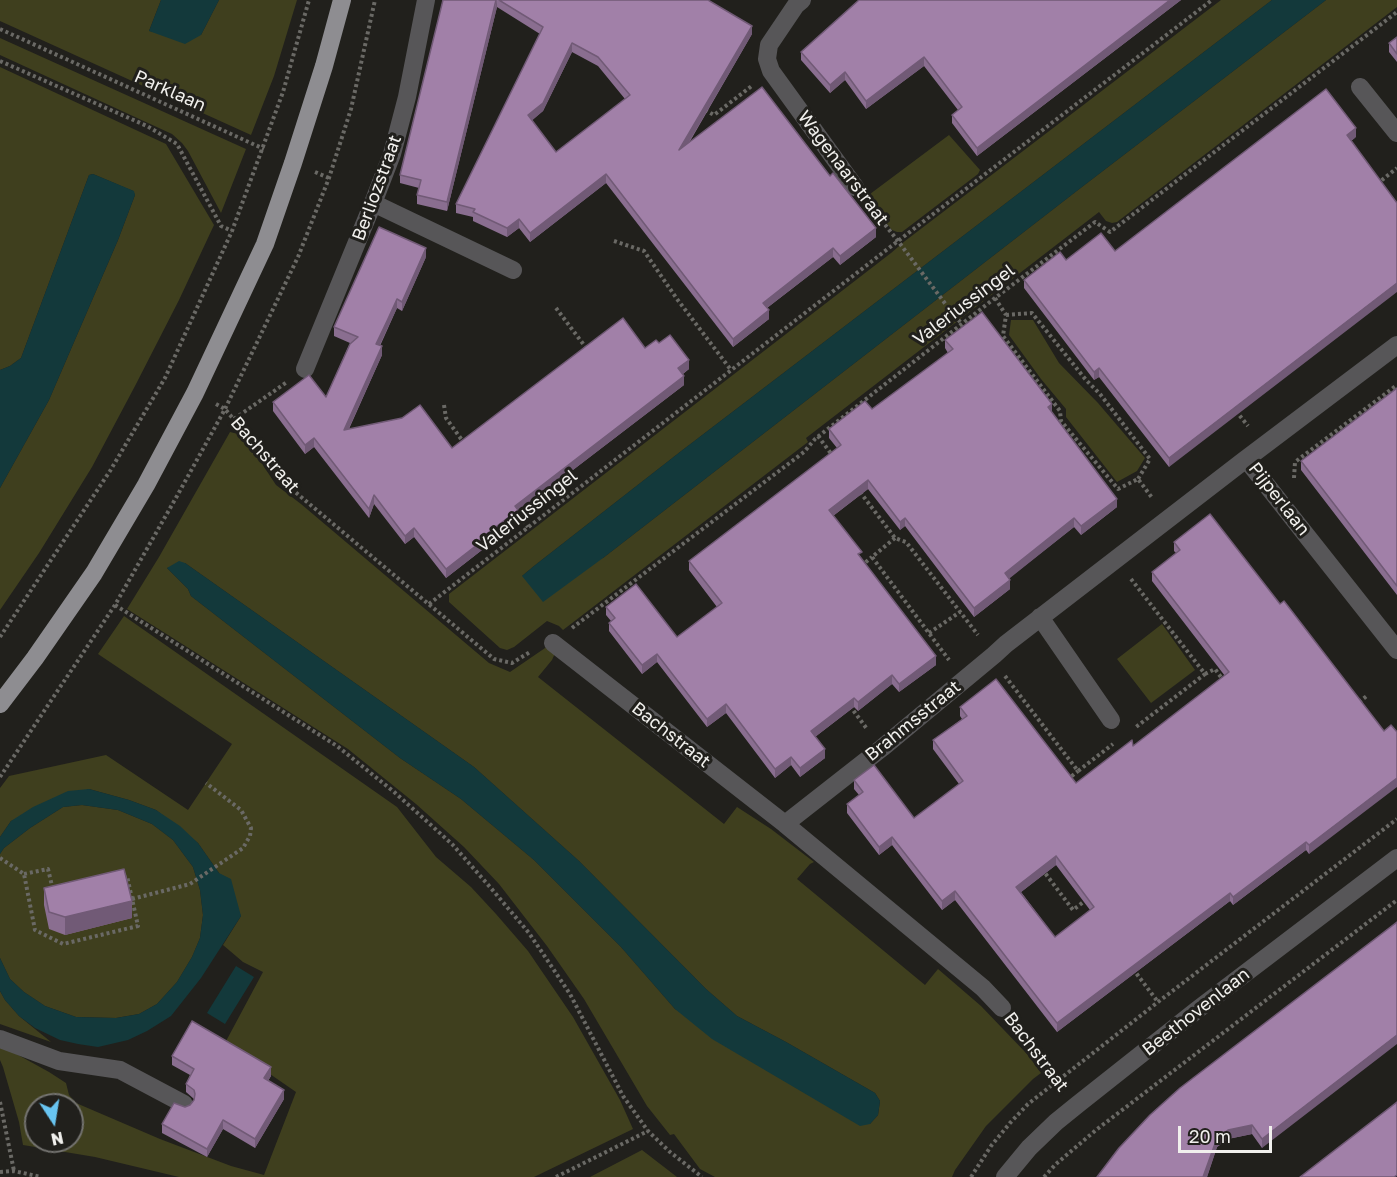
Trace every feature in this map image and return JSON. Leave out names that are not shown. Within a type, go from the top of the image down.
[{"type":"main road","points":[[0,704],[94,573],[146,485],[195,393],[265,244],[324,66],[342,0]]},
{"type":"street","name":"Berliozstraat","points":[[304,369],[392,154],[407,97],[426,0]]},
{"type":"street","points":[[771,71],[767,59],[770,45],[795,2]]},
{"type":"street","name":"Wagenaarstraat","points":[[771,71],[855,187]]},
{"type":"street","points":[[1360,87],[1397,133]]},
{"type":"street","points":[[373,203],[513,270]]},
{"type":"street","name":"Pijperlaan","points":[[1394,354],[1246,459],[1397,650]]},
{"type":"street","name":"Brahmsstraat","points":[[785,824],[882,748],[1040,617],[1246,459]]},
{"type":"street","points":[[1040,617],[1111,720]]},
{"type":"street","name":"Bachstraat","points":[[553,643],[785,824],[983,988],[1002,1008]]},
{"type":"street","name":"Beethovenlaan","points":[[1005,1177],[1029,1148],[1056,1122],[1197,1010],[1397,858]]},
{"type":"street","points":[[0,1039],[59,1061],[120,1070],[184,1104]]},
{"type":"path","points":[[0,637],[110,471],[165,378],[232,231],[283,92],[309,0]]},
{"type":"path","name":"Valeriussingel","points":[[429,604],[1212,0]]},
{"type":"path","points":[[1105,240],[1110,232],[1397,12]]},
{"type":"path","name":"Parklaan","points":[[0,29],[329,178]]},
{"type":"path","points":[[0,61],[147,126],[177,144],[221,226],[232,231]]},
{"type":"path","points":[[704,109],[714,115],[771,71]]},
{"type":"path","points":[[1369,190],[1397,168]]},
{"type":"path","name":"Wagenaarstraat","points":[[855,187],[961,323]]},
{"type":"path","name":"Valeriussingel","points":[[553,643],[804,452],[818,436],[961,323],[1095,222],[1110,232]]},
{"type":"path","points":[[614,241],[644,251],[731,370]]},
{"type":"path","points":[[995,298],[1006,315],[1002,336],[1060,411],[1061,421],[1118,489],[1138,479],[1150,459],[1100,394],[1032,313],[1006,315]]},
{"type":"path","points":[[556,308],[587,349],[578,357]]},
{"type":"path","points":[[234,419],[304,369]]},
{"type":"path","name":"Pijperlaan","points":[[1300,486],[1293,477],[1295,462],[1397,386]]},
{"type":"path","points":[[444,405],[446,418],[464,443]]},
{"type":"path","name":"Bachstraat","points":[[225,409],[294,491],[494,659],[512,663],[541,642],[553,643]]},
{"type":"path","points":[[1235,410],[1263,446]]},
{"type":"path","points":[[818,436],[832,455]]},
{"type":"path","points":[[1138,479],[1168,519]]},
{"type":"path","points":[[860,492],[895,538],[906,542],[994,656]]},
{"type":"path","points":[[514,508],[528,527]]},
{"type":"path","points":[[855,570],[895,538]]},
{"type":"path","points":[[872,557],[964,680]]},
{"type":"path","points":[[115,605],[337,746],[393,791],[452,844],[529,933],[570,994],[623,1096],[648,1131],[702,1177]]},
{"type":"path","points":[[929,633],[960,612]]},
{"type":"path","points":[[1205,674],[1215,669],[1228,687]]},
{"type":"path","points":[[1358,703],[1368,696]]},
{"type":"path","points":[[848,703],[882,748]]},
{"type":"path","points":[[1060,784],[1078,771]]},
{"type":"path","points":[[132,899],[190,884],[243,848],[250,836],[251,828],[241,810],[206,783]]},
{"type":"path","points":[[2,859],[24,874],[35,930],[63,944],[138,926],[127,876],[117,879]]},
{"type":"path","points":[[1041,867],[1073,910],[1090,896]]},
{"type":"path","points":[[24,874],[48,869],[54,892]]},
{"type":"path","name":"Beethovenlaan","points":[[1044,1177],[1096,1130],[1397,900]]},
{"type":"path","points":[[1082,903],[1088,912]]},
{"type":"path","points":[[1130,966],[1158,1002]]},
{"type":"path","name":"Bachstraat","points":[[1002,1008],[1096,1130]]},
{"type":"path","points":[[0,1102],[14,1171]]},
{"type":"path","points":[[556,1177],[648,1131]]},
{"type":"path","points":[[0,1172],[14,1171],[41,1177]]},
{"type":"shaded area","points":[[0,0],[161,0],[149,31],[201,35],[219,0],[297,0],[274,76],[251,135],[0,21]]},
{"type":"shaded area","points":[[1221,0],[1272,0],[680,452],[522,576],[603,558],[1326,0],[1397,0],[1397,7],[1117,222],[1106,221],[1099,212],[806,438],[808,442],[563,630],[547,621],[507,650],[500,648],[449,602],[449,594]]},
{"type":"shaded area","points":[[0,38],[246,149],[221,213],[188,151],[172,134],[0,55]]},
{"type":"shaded area","points":[[0,67],[166,144],[214,225],[179,300],[92,467],[39,553],[0,610],[0,488],[49,400],[135,195],[133,191],[93,174],[89,175],[21,358],[0,370]]},
{"type":"shaded area","points":[[949,135],[980,170],[978,174],[902,232],[892,230],[866,197]]},
{"type":"shaded area","points":[[1011,320],[1033,320],[1059,363],[1098,403],[1145,458],[1137,471],[1117,482],[1066,417],[1066,409],[1009,335]]},
{"type":"shaded area","points":[[230,432],[238,434],[253,450],[276,485],[489,663],[510,672],[548,646],[556,651],[552,660],[538,677],[724,824],[737,807],[771,829],[814,862],[797,879],[925,985],[938,969],[981,1006],[1027,1054],[1041,1073],[986,1126],[952,1177],[715,1177],[700,1169],[674,1134],[670,1135],[647,1106],[584,999],[547,946],[499,884],[464,847],[416,804],[348,749],[127,609]],"holes":[[[185,563],[474,767],[579,861],[706,989],[737,1016],[875,1093],[880,1101],[878,1115],[870,1124],[675,1009],[621,947],[534,860],[461,799],[400,758],[191,596],[188,589],[167,568]]]},
{"type":"shaded area","points":[[124,616],[397,807],[436,857],[471,887],[528,951],[573,1017],[620,1100],[633,1129],[534,1177],[179,1177],[71,1153],[84,1153],[84,1106],[160,1139],[231,1166],[264,1175],[296,1092],[225,1043],[263,972],[243,962],[223,945],[241,916],[219,873],[198,843],[156,810],[89,789],[11,821],[0,837],[0,788],[9,776],[106,755],[188,810],[232,744],[98,654]]},
{"type":"shaded area","points":[[1162,624],[1195,670],[1151,703],[1117,659]]},
{"type":"shaded area","points":[[82,805],[118,810],[152,824],[173,840],[193,867],[200,890],[203,915],[200,938],[192,957],[177,982],[157,1004],[139,1014],[116,1018],[76,1017],[45,1006],[10,979],[0,958],[0,854],[4,848],[30,828],[63,807]]},
{"type":"shaded area","points":[[0,991],[19,1016],[51,1042],[0,1024]]},
{"type":"shaded area","points":[[0,1045],[49,1072],[66,1083],[68,1093],[24,1093],[23,1145],[19,1122],[0,1060]]},
{"type":"shaded area","points":[[642,1150],[677,1177],[590,1177]]},
{"type":"water","points":[[161,0],[219,0],[201,35],[185,44],[149,31]]},
{"type":"water","points":[[1272,0],[1326,0],[543,602],[522,576],[680,452]]},
{"type":"water","points":[[93,174],[134,191],[135,195],[49,400],[0,488],[0,370],[21,358],[89,175]]},
{"type":"water","points":[[179,561],[474,767],[579,861],[706,989],[737,1016],[875,1093],[880,1101],[878,1115],[870,1124],[860,1126],[712,1039],[675,1009],[621,947],[534,860],[461,799],[400,758],[191,596],[188,589],[167,568]]},
{"type":"water","points":[[89,789],[156,810],[180,826],[198,843],[219,873],[231,879],[241,916],[201,978],[171,1016],[128,1040],[98,1047],[60,1040],[35,1028],[19,1016],[0,991],[0,958],[10,979],[45,1006],[76,1017],[116,1018],[139,1014],[157,1004],[177,982],[200,938],[203,915],[200,890],[193,867],[173,840],[152,824],[118,810],[82,805],[63,807],[30,828],[4,848],[0,854],[0,837],[11,821],[33,807],[68,791]]},
{"type":"water","points":[[236,966],[254,977],[225,1024],[207,1013]]},
{"type":"building","points":[[443,0],[496,0],[447,202],[417,195],[421,180],[400,175]]},
{"type":"building","points":[[499,0],[708,0],[752,26],[679,150],[762,87],[830,176],[833,173],[876,228],[840,256],[833,248],[763,303],[769,310],[733,339],[606,174],[530,233],[519,219],[507,228],[473,212],[475,209],[456,204],[543,27]],"holes":[[[572,43],[598,57],[630,95],[556,152],[528,115],[543,103]]]},
{"type":"building","points":[[859,0],[1170,0],[977,148],[952,115],[962,107],[924,57],[866,101],[845,72],[830,85],[801,52]]},
{"type":"building","points":[[1397,37],[1397,54],[1389,43]]},
{"type":"building","points":[[1326,89],[1356,128],[1347,135],[1397,203],[1397,283],[1169,458],[1099,368],[1094,372],[1024,280],[1060,252],[1066,260],[1101,233],[1115,251]]},
{"type":"building","points":[[379,227],[426,248],[402,302],[397,299],[376,344],[382,346],[344,430],[402,418],[420,405],[452,448],[623,318],[645,348],[656,340],[659,343],[670,335],[689,360],[678,368],[684,376],[515,506],[518,510],[446,569],[414,528],[405,536],[374,495],[369,509],[314,438],[305,445],[273,402],[309,375],[326,397],[350,344],[358,337],[334,327]]},
{"type":"building","points":[[982,312],[1052,404],[1048,407],[1117,499],[1081,526],[1074,518],[1005,573],[1010,580],[974,608],[905,518],[900,522],[868,480],[829,510],[862,552],[858,554],[936,656],[899,684],[892,675],[858,702],[854,698],[811,731],[825,749],[800,768],[791,757],[775,769],[726,704],[707,719],[657,654],[642,665],[609,623],[615,618],[606,607],[636,584],[677,637],[722,603],[689,561],[841,445],[829,429],[865,401],[872,409],[953,349],[945,340]]},
{"type":"building","points":[[1397,388],[1397,586],[1301,461]]},
{"type":"building","points":[[1210,514],[1280,604],[1284,601],[1384,731],[1391,725],[1397,732],[1397,778],[1309,845],[1306,842],[1233,897],[1230,893],[1057,1023],[955,891],[942,901],[892,837],[879,847],[847,804],[863,792],[854,780],[874,765],[914,818],[963,781],[933,740],[967,716],[960,707],[996,679],[1076,783],[1132,740],[1133,746],[1229,672],[1152,572],[1180,550],[1174,542]],"holes":[[[1056,856],[1094,907],[1055,937],[1016,887]]]},
{"type":"building","points":[[124,869],[132,901],[65,917],[49,912],[44,888]]},
{"type":"building","points":[[1397,922],[1397,1035],[1262,1139],[1252,1125],[1228,1130],[1217,1138],[1203,1177],[1097,1177],[1119,1148],[1180,1088]]},
{"type":"building","points":[[192,1021],[271,1067],[264,1078],[284,1090],[255,1139],[223,1120],[207,1149],[162,1124],[174,1103],[185,1107],[194,1100],[194,1090],[186,1084],[194,1069],[172,1056]]},
{"type":"building","points":[[1397,1102],[1397,1175],[1394,1177],[1300,1177]]}]
